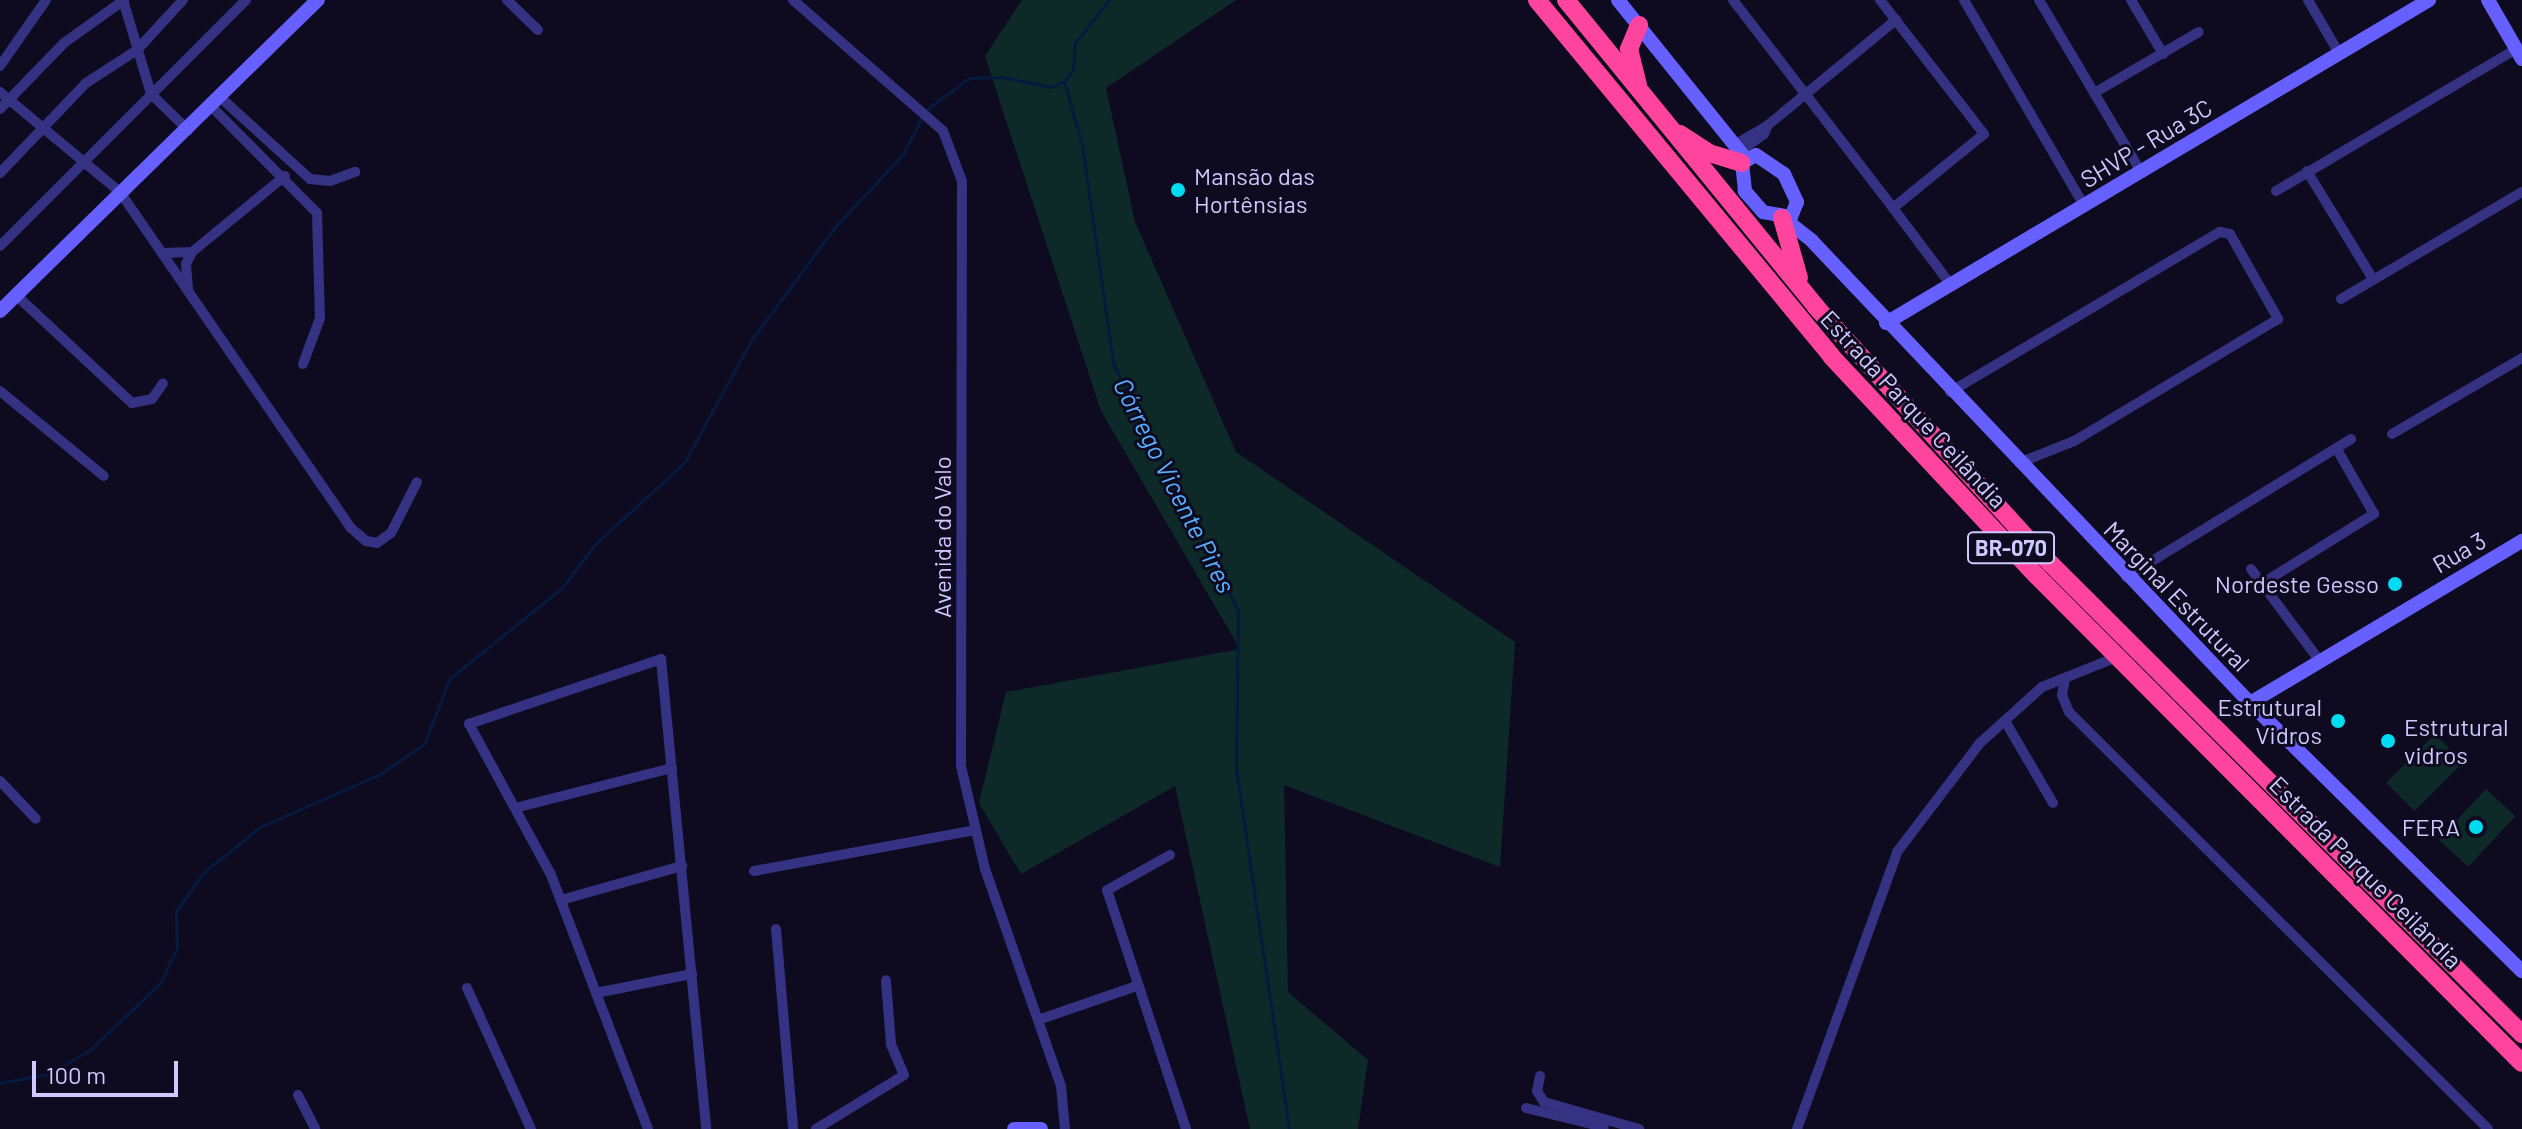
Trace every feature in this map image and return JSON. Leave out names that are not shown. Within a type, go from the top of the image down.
[{"type":"highway","name":"Estrada Parque Ceilândia","points":[[1537,0],[1801,322],[2117,657],[2522,1063]]},
{"type":"highway","name":"Estrada Parque Ceilândia","points":[[1566,0],[1806,295],[2050,563],[2522,1034]]},
{"type":"highway","points":[[1639,25],[1629,49],[1632,74],[1657,115],[1709,153],[1740,154]]},
{"type":"highway","points":[[1787,215],[1806,295]]},
{"type":"main road","points":[[0,311],[318,0]]},
{"type":"main road","points":[[1618,0],[1740,154],[1741,178],[1752,201],[1787,215]]},
{"type":"main road","name":"SHVP - Rua 3C","points":[[1886,323],[2429,0]]},
{"type":"main road","points":[[2488,0],[2519,54]]},
{"type":"main road","name":"Marginal Estrutural","points":[[1740,154],[1763,157],[1784,174],[1795,194],[1787,215],[1886,323],[2126,577],[2522,971]]},
{"type":"main road","name":"Rua 3","points":[[2250,703],[2522,541]]},
{"type":"main road","points":[[1014,1129],[1041,1129]]},
{"type":"street","points":[[0,66],[46,0]]},
{"type":"street","points":[[0,109],[4,95],[64,43],[124,0],[151,94],[188,130]]},
{"type":"street","points":[[0,173],[86,83],[137,50],[183,0]]},
{"type":"street","points":[[0,246],[246,0]]},
{"type":"street","points":[[507,0],[538,30]]},
{"type":"street","name":"Avenida do Valo","points":[[793,0],[943,131],[962,181],[961,766],[976,830],[1061,1086],[1065,1129]]},
{"type":"street","points":[[1733,0],[1951,285]]},
{"type":"street","points":[[1880,0],[1984,136],[1893,208]]},
{"type":"street","points":[[1964,0],[2085,207]]},
{"type":"street","points":[[2039,0],[2141,172]]},
{"type":"street","points":[[2131,0],[2163,54]]},
{"type":"street","points":[[2308,0],[2339,53]]},
{"type":"street","points":[[1740,154],[1764,134],[1768,125],[1896,20]]},
{"type":"street","points":[[2094,93],[2199,32]]},
{"type":"street","points":[[2276,191],[2519,54]]},
{"type":"street","points":[[4,95],[120,192],[351,528],[366,541],[377,543],[391,533],[417,482]]},
{"type":"street","points":[[216,102],[310,179],[330,181],[355,172]]},
{"type":"street","points":[[216,102],[317,213],[320,318],[303,364]]},
{"type":"street","points":[[2307,171],[2373,279]]},
{"type":"street","points":[[188,291],[186,264],[192,252],[285,176]]},
{"type":"street","points":[[2341,299],[2522,192]]},
{"type":"street","points":[[1950,392],[2220,232],[2230,234],[2278,319],[2074,441],[2019,463]]},
{"type":"street","points":[[162,253],[192,252]]},
{"type":"street","points":[[16,295],[132,403],[152,399],[163,383]]},
{"type":"street","points":[[2392,434],[2522,358]]},
{"type":"street","points":[[0,391],[104,476]]},
{"type":"street","points":[[2126,577],[2351,439]]},
{"type":"street","points":[[2263,583],[2373,516],[2373,509],[2336,448]]},
{"type":"street","points":[[2251,569],[2319,660]]},
{"type":"street","points":[[1797,1129],[1897,852],[1980,743],[2042,687],[2117,657]]},
{"type":"street","points":[[648,1129],[561,900],[469,724],[661,659],[706,1129]]},
{"type":"street","points":[[2065,679],[2062,695],[2069,712],[2488,1129]]},
{"type":"street","points":[[2005,721],[2053,803]]},
{"type":"street","points":[[515,808],[672,768]]},
{"type":"street","points":[[0,781],[36,819]]},
{"type":"street","points":[[754,871],[976,830]]},
{"type":"street","points":[[1170,855],[1107,890],[1186,1129]]},
{"type":"street","points":[[561,900],[682,866]]},
{"type":"street","points":[[776,929],[793,1129]]},
{"type":"street","points":[[596,993],[692,974]]},
{"type":"street","points":[[816,1129],[904,1075],[891,1044],[886,980]]},
{"type":"street","points":[[1038,1020],[1137,986]]},
{"type":"street","points":[[467,988],[531,1129]]},
{"type":"street","points":[[1540,1076],[1537,1091],[1544,1102],[1639,1129]]},
{"type":"street","points":[[298,1095],[315,1129]]},
{"type":"street","points":[[1526,1108],[1613,1129]]},
{"type":"green space","points":[[1022,0],[1236,0],[1106,88],[1135,222],[1236,452],[1515,642],[1500,867],[1284,785],[1288,992],[1368,1060],[1358,1129],[1250,1129],[1175,786],[1021,874],[979,803],[1006,692],[1240,649],[1101,411],[985,56]]},
{"type":"green space","points":[[2435,734],[2463,762],[2414,811],[2386,783]]},
{"type":"green space","name":"FERA","points":[[2486,789],[2515,816],[2468,867],[2439,839]]},
{"type":"waterway","points":[[926,110],[969,78],[1001,77],[1051,87],[1064,81],[1073,70],[1075,43],[1109,0]]},
{"type":"waterway","name":"Córrego Vicente Pires","points":[[1064,81],[1082,145],[1113,363],[1238,610],[1236,769],[1289,1129]]},
{"type":"waterway","points":[[0,1083],[48,1074],[90,1050],[160,983],[177,948],[176,911],[204,872],[260,827],[380,774],[424,744],[450,678],[562,588],[595,544],[684,463],[752,339],[835,227],[903,154],[922,117]]},
{"type":"place","name":"Mansão das Hortênsias","points":[[1178,190]]},
{"type":"place","name":"Nordeste Gesso","points":[[2395,584]]},
{"type":"place","name":"Estrutural Vidros","points":[[2338,721]]},
{"type":"place","name":"Estrutural vidros","points":[[2388,741]]},
{"type":"place","name":"FERA","points":[[2476,827]]}]
